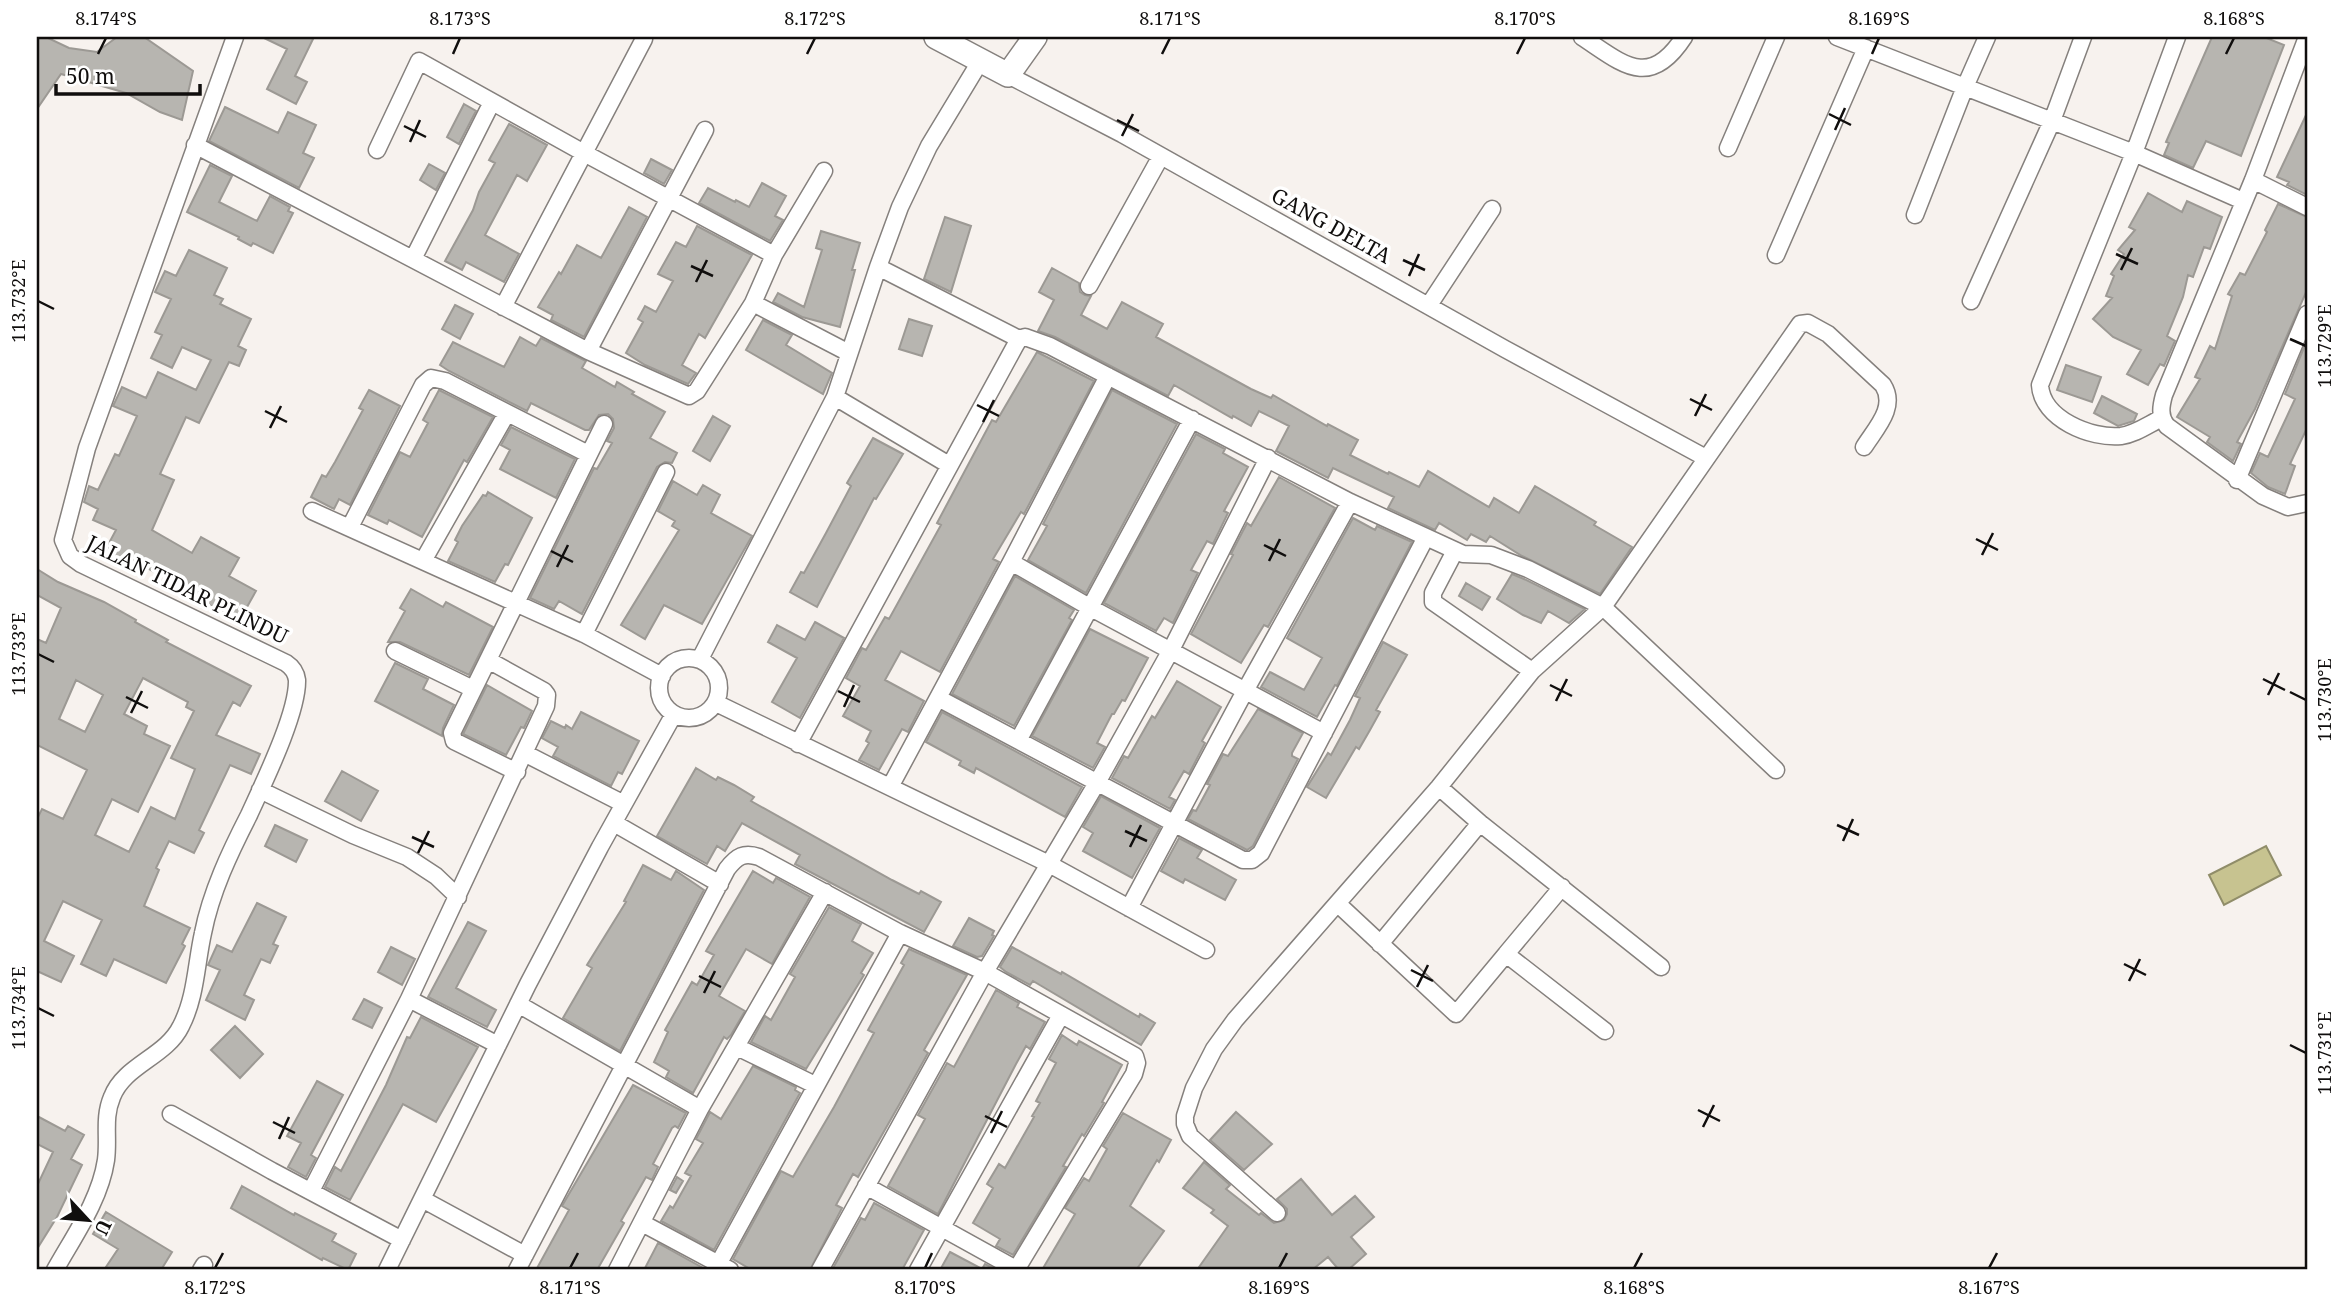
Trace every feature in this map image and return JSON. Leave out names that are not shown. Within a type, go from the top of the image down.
[{"type":"main road","points":[[936,37],[1008,75],[1035,37]]},
{"type":"street","name":"JALAN TIDAR PLINDU","points":[[55,1270],[97,1193],[106,1160],[107,1112],[112,1095],[124,1079],[164,1049],[180,1028],[191,1003],[202,934],[210,904],[236,839],[260,790],[293,705],[297,680],[292,667],[81,564],[70,556],[63,540],[87,448],[235,37]]},
{"type":"street","points":[[1586,38],[1626,65],[1639,70],[1658,64],[1684,37]]},
{"type":"street","points":[[1728,148],[1776,37]]},
{"type":"street","points":[[1837,37],[2134,153],[2243,201]]},
{"type":"street","points":[[1776,255],[1872,50],[1886,37]]},
{"type":"street","points":[[1915,215],[1987,37]]},
{"type":"street","points":[[1971,301],[2052,121],[2083,37]]},
{"type":"street","points":[[2162,418],[2132,433],[2120,436],[2101,435],[2077,427],[2054,414],[2045,405],[2040,390],[2042,375],[2134,153],[2177,37]]},
{"type":"street","points":[[2307,37],[2253,180],[2164,395],[2162,418],[2167,426],[2237,480],[2263,496],[2282,505],[2298,506],[2307,503]]},
{"type":"street","points":[[503,307],[644,39]]},
{"type":"street","points":[[700,659],[835,397],[901,207],[929,146],[981,60]]},
{"type":"street","points":[[377,150],[419,61],[774,255]]},
{"type":"street","name":"GANG DELTA","points":[[1008,75],[1161,156],[1706,458]]},
{"type":"street","points":[[413,259],[492,102]]},
{"type":"street","points":[[588,351],[705,130]]},
{"type":"street","points":[[195,145],[588,351],[689,396],[696,391],[753,303],[774,255],[824,171]]},
{"type":"street","points":[[1090,286],[1161,156]]},
{"type":"street","points":[[2253,180],[2307,207]]},
{"type":"street","points":[[1429,305],[1492,209]]},
{"type":"street","points":[[878,267],[1019,340],[1030,337],[1038,340],[1350,502],[1455,551],[1471,556],[1491,555],[1503,558],[1602,607],[1776,771]]},
{"type":"street","points":[[753,303],[849,353]]},
{"type":"street","points":[[2237,480],[2307,314]]},
{"type":"street","points":[[1277,1213],[1190,1136],[1185,1124],[1185,1116],[1200,1074],[1235,1020],[1338,904],[1532,671],[1602,607],[1800,324],[1805,322],[1814,325],[1828,334],[1884,385],[1888,392],[1887,411],[1864,447]]},
{"type":"street","points":[[797,744],[1019,340]]},
{"type":"street","points":[[890,787],[1108,376]]},
{"type":"street","points":[[350,527],[427,380],[431,378],[445,382],[588,454]]},
{"type":"street","points":[[835,397],[948,465]]},
{"type":"street","points":[[423,561],[507,413]]},
{"type":"street","points":[[1019,739],[1192,419]]},
{"type":"street","points":[[517,772],[452,739],[452,733],[604,424]]},
{"type":"street","points":[[820,1270],[985,972],[1098,781],[1171,650],[1268,458]]},
{"type":"street","points":[[584,634],[666,472]]},
{"type":"street","points":[[1129,908],[1350,502]]},
{"type":"street","points":[[312,511],[584,634],[662,676]]},
{"type":"street","points":[[938,698],[1243,860],[1255,859],[1261,853],[1426,537]]},
{"type":"street","points":[[1455,551],[1433,593],[1433,602],[1532,671]]},
{"type":"street","points":[[1011,562],[1324,733]]},
{"type":"street","points":[[395,651],[473,689]]},
{"type":"street","points":[[689,657],[700,659],[716,672],[719,682],[716,703],[697,717],[674,714],[667,708],[660,693],[662,676],[668,666],[677,660],[689,657]]},
{"type":"street","points":[[311,1191],[409,999],[543,716],[547,695],[544,691],[488,660]]},
{"type":"street","points":[[716,703],[1049,864],[1206,950]]},
{"type":"street","points":[[387,1270],[518,1004],[674,714]]},
{"type":"street","points":[[526,754],[624,804]]},
{"type":"street","points":[[1438,786],[1480,823],[1661,967]]},
{"type":"street","points":[[260,790],[353,835],[407,857],[436,876],[458,897]]},
{"type":"street","points":[[614,823],[720,884]]},
{"type":"street","points":[[1380,944],[1480,823]]},
{"type":"street","points":[[517,1270],[720,884],[736,858],[748,854],[760,856],[900,933],[985,972],[1131,1054],[1137,1060],[1137,1067],[1016,1270],[866,1186]]},
{"type":"street","points":[[1338,904],[1456,1014],[1562,887]]},
{"type":"street","points":[[617,1270],[700,1109],[825,892]]},
{"type":"street","points":[[642,1223],[721,1268],[815,1085],[900,933]]},
{"type":"street","points":[[1506,954],[1605,1031]]},
{"type":"street","points":[[409,999],[498,1045]]},
{"type":"street","points":[[518,1004],[700,1109]]},
{"type":"street","points":[[918,1270],[1060,1015]]},
{"type":"street","points":[[737,1046],[815,1085]]},
{"type":"street","points":[[172,1114],[402,1240]]},
{"type":"street","points":[[422,1199],[525,1255]]},
{"type":"shaded area","points":[[2266,846],[2281,875],[2224,905],[2209,875]]},
{"type":"building","points":[[37,37],[46,37],[69,48],[97,52],[117,37],[144,37],[193,71],[182,120],[160,112],[126,93],[61,74],[37,109]]},
{"type":"building","points":[[262,37],[314,37],[295,76],[307,82],[296,104],[267,89],[287,49]]},
{"type":"building","points":[[2212,37],[2264,37],[2284,45],[2241,156],[2206,141],[2193,168],[2164,155],[2169,143],[2166,142]]},
{"type":"building","points":[[464,104],[476,111],[459,144],[447,137]]},
{"type":"building","points":[[225,107],[278,133],[288,112],[316,125],[303,153],[314,158],[299,188],[209,141]]},
{"type":"building","points":[[2307,113],[2307,195],[2277,177]]},
{"type":"building","points":[[509,124],[547,145],[527,181],[517,175],[485,235],[519,254],[504,282],[466,262],[462,270],[445,261],[495,163],[489,160]]},
{"type":"building","points":[[651,159],[672,170],[664,184],[644,173]]},
{"type":"building","points":[[429,164],[445,173],[436,190],[420,180]]},
{"type":"building","points":[[210,165],[232,176],[219,202],[257,221],[270,196],[290,207],[288,211],[293,213],[273,253],[253,243],[251,246],[238,239],[239,237],[187,212]]},
{"type":"building","points":[[762,183],[786,196],[775,216],[783,220],[770,241],[699,203],[708,188],[749,207]]},
{"type":"building","points":[[2148,193],[2182,212],[2187,201],[2222,217],[2210,249],[2204,247],[2193,277],[2188,275],[2183,297],[2167,336],[2175,341],[2164,366],[2160,364],[2148,385],[2127,374],[2141,350],[2113,337],[2093,319],[2112,298],[2106,296],[2114,276],[2111,274],[2124,254],[2118,250],[2135,230],[2129,227]]},
{"type":"building","points":[[2278,204],[2307,217],[2307,290],[2255,409],[2237,442],[2241,444],[2233,461],[2207,442],[2210,437],[2177,417],[2200,379],[2195,377],[2210,346],[2215,349],[2232,296],[2228,294],[2240,273],[2245,275]]},
{"type":"building","points":[[629,207],[647,217],[584,337],[551,320],[553,315],[538,307],[577,245],[601,258]]},
{"type":"building","points":[[945,217],[971,226],[951,292],[924,279]]},
{"type":"building","points":[[697,226],[752,255],[705,338],[699,334],[682,365],[696,373],[688,384],[645,365],[626,353],[643,322],[638,319],[645,306],[656,312],[673,281],[658,274],[676,242],[686,247]]},
{"type":"building","points":[[821,231],[860,243],[840,327],[802,317],[773,302],[778,293],[804,307],[822,250],[816,248]]},
{"type":"building","points":[[189,250],[227,268],[214,295],[223,299],[220,304],[251,319],[238,346],[246,350],[239,366],[229,362],[199,423],[186,417],[160,474],[174,480],[152,530],[192,553],[201,537],[239,558],[229,576],[256,591],[238,623],[158,570],[156,573],[138,563],[133,573],[102,556],[116,530],[93,520],[98,509],[84,502],[89,486],[98,490],[115,454],[119,456],[137,416],[113,406],[122,387],[146,398],[158,372],[196,390],[211,360],[182,347],[172,368],[151,358],[162,335],[155,332],[171,299],[155,292],[165,271],[176,276]]},
{"type":"building","points":[[1052,268],[1079,283],[1080,292],[1091,296],[1081,315],[1107,329],[1122,302],[1163,324],[1156,337],[1251,389],[1271,398],[1273,395],[1327,426],[1328,424],[1358,440],[1350,455],[1388,474],[1389,472],[1419,487],[1428,471],[1489,507],[1494,498],[1519,513],[1535,486],[1632,547],[1600,594],[1522,556],[1490,536],[1486,542],[1471,534],[1467,540],[1439,523],[1435,530],[1388,508],[1394,497],[1333,468],[1328,478],[1276,451],[1289,426],[1259,411],[1251,426],[1174,385],[1168,396],[1055,337],[1038,331],[1054,300],[1039,292]]},
{"type":"building","points":[[455,305],[473,314],[460,339],[442,329]]},
{"type":"building","points":[[909,319],[932,326],[922,356],[899,349]]},
{"type":"building","points":[[763,320],[792,335],[786,345],[832,373],[823,394],[746,350]]},
{"type":"building","points":[[520,337],[536,346],[541,338],[586,361],[582,368],[615,387],[617,382],[634,392],[632,394],[665,412],[650,438],[677,453],[672,463],[665,462],[657,467],[582,614],[559,601],[554,609],[530,598],[594,468],[597,469],[612,443],[607,441],[614,428],[613,419],[608,414],[599,415],[589,430],[585,430],[531,403],[527,411],[440,365],[453,342],[504,367]]},
{"type":"building","points":[[2307,340],[2307,428],[2290,464],[2295,466],[2285,494],[2268,487],[2251,473],[2260,453],[2268,457],[2295,399],[2285,394]]},
{"type":"building","points":[[1037,352],[1094,381],[1024,514],[1021,512],[993,559],[999,562],[940,672],[901,651],[885,680],[924,701],[908,732],[902,729],[879,770],[859,760],[869,743],[866,741],[871,731],[843,716],[860,686],[846,678],[862,648],[866,650],[885,617],[889,619],[941,525],[937,523],[992,420],[996,422]]},
{"type":"building","points":[[2066,365],[2101,377],[2092,402],[2057,390]]},
{"type":"building","points":[[369,390],[400,406],[350,505],[339,499],[334,509],[311,497],[322,475],[326,477],[335,462],[363,410],[359,408]]},
{"type":"building","points":[[439,390],[493,417],[467,462],[464,460],[422,537],[389,520],[387,524],[368,515],[400,452],[410,457],[428,423],[423,420]]},
{"type":"building","points":[[1112,390],[1177,424],[1086,593],[1028,560],[1047,526],[1043,524]]},
{"type":"building","points":[[2102,396],[2137,414],[2134,421],[2118,426],[2094,413]]},
{"type":"building","points":[[713,416],[730,426],[710,461],[693,451]]},
{"type":"building","points":[[511,427],[575,459],[556,498],[500,469],[510,450],[501,445]]},
{"type":"building","points":[[1196,434],[1225,449],[1223,453],[1248,467],[1224,511],[1228,513],[1213,544],[1207,541],[1191,570],[1198,573],[1173,623],[1164,618],[1156,631],[1104,603]]},
{"type":"building","points":[[873,438],[903,454],[876,499],[874,498],[817,607],[790,592],[826,533],[851,486],[847,483]]},
{"type":"building","points":[[1279,477],[1335,508],[1268,627],[1264,625],[1241,663],[1191,634],[1247,523],[1251,526]]},
{"type":"building","points":[[673,481],[697,495],[703,485],[720,495],[711,513],[752,536],[702,624],[664,605],[645,639],[621,625],[679,530],[672,526],[675,521],[658,511]]},
{"type":"building","points":[[488,492],[532,518],[508,565],[505,564],[495,582],[448,561],[458,542],[455,540],[462,526],[483,495],[486,496]]},
{"type":"building","points":[[1353,518],[1375,530],[1377,526],[1412,542],[1337,686],[1335,685],[1317,717],[1261,687],[1270,672],[1304,690],[1322,658],[1287,638]]},
{"type":"building","points":[[37,569],[58,582],[104,602],[168,640],[166,642],[251,686],[240,706],[233,702],[216,735],[260,754],[251,774],[230,765],[199,830],[204,833],[194,853],[169,841],[156,868],[159,870],[144,906],[190,928],[182,944],[185,946],[166,983],[114,959],[106,976],[81,964],[102,920],[63,901],[44,941],[74,956],[61,982],[37,971],[37,819],[42,809],[63,819],[87,770],[37,745],[37,639],[46,643],[61,608],[37,595]],"holes":[[[143,678],[188,702],[186,707],[194,711],[171,758],[195,769],[175,819],[151,807],[129,852],[95,835],[112,799],[138,812],[170,746],[144,734],[147,726],[124,714]],[[76,680],[103,695],[85,732],[59,719]]]},
{"type":"building","points":[[1512,574],[1585,609],[1569,623],[1548,611],[1541,623],[1523,615],[1497,599]]},
{"type":"building","points":[[1015,576],[1074,610],[1069,618],[1072,620],[1014,726],[952,694]]},
{"type":"building","points":[[1466,583],[1490,597],[1482,610],[1459,596]]},
{"type":"building","points":[[411,589],[443,607],[446,602],[493,627],[469,675],[400,642],[388,642],[405,611],[400,608]]},
{"type":"building","points":[[815,622],[844,638],[800,718],[772,702],[797,658],[768,642],[777,625],[805,640]]},
{"type":"building","points":[[1090,629],[1148,658],[1125,701],[1122,700],[1112,714],[1097,743],[1105,747],[1093,768],[1032,736]]},
{"type":"building","points":[[1383,642],[1407,655],[1376,710],[1380,712],[1370,730],[1359,749],[1356,747],[1326,798],[1307,787],[1328,753],[1331,755],[1350,720],[1360,698],[1355,696]]},
{"type":"building","points":[[395,663],[428,679],[423,689],[454,705],[442,736],[375,701]]},
{"type":"building","points":[[1177,681],[1221,707],[1202,741],[1205,743],[1189,774],[1184,771],[1169,797],[1175,800],[1170,809],[1112,778],[1124,756],[1128,758],[1152,716],[1155,718]]},
{"type":"building","points":[[487,685],[532,711],[506,755],[463,734]]},
{"type":"building","points":[[1258,709],[1303,733],[1292,753],[1292,756],[1298,759],[1253,846],[1247,850],[1188,819],[1193,810],[1196,811],[1210,785],[1207,784],[1223,754],[1228,756]]},
{"type":"building","points":[[581,712],[639,741],[622,774],[618,772],[611,786],[553,756],[558,747],[542,738],[551,721],[572,729]]},
{"type":"building","points":[[942,712],[1082,787],[1065,817],[976,768],[974,773],[959,765],[961,761],[926,742]]},
{"type":"building","points":[[696,768],[716,780],[718,777],[734,785],[754,797],[751,801],[892,880],[941,902],[924,932],[795,864],[800,855],[742,823],[725,851],[717,846],[707,864],[657,836]]},
{"type":"building","points":[[342,771],[378,791],[361,821],[325,801]]},
{"type":"building","points":[[1101,796],[1160,828],[1132,878],[1083,851],[1093,833],[1083,827]]},
{"type":"building","points":[[275,825],[307,840],[296,862],[265,846]]},
{"type":"building","points":[[1179,838],[1202,850],[1197,858],[1236,880],[1225,900],[1185,879],[1183,883],[1161,871]]},
{"type":"building","points":[[643,865],[671,880],[676,871],[704,890],[620,1051],[563,1018],[592,968],[587,965],[626,902],[624,901]]},
{"type":"building","points":[[753,871],[773,883],[776,878],[810,897],[772,964],[746,949],[719,996],[745,1011],[731,1035],[727,1039],[724,1037],[693,1093],[666,1077],[669,1071],[654,1062],[668,1032],[665,1030],[692,982],[697,985],[714,955],[706,951]]},
{"type":"building","points":[[257,903],[286,917],[273,944],[278,946],[270,963],[261,959],[244,995],[254,1000],[245,1020],[206,1000],[220,970],[208,965],[217,945],[232,952]]},
{"type":"building","points":[[829,907],[861,924],[852,941],[873,953],[861,973],[864,975],[806,1069],[751,1042],[765,1016],[771,1020],[795,977],[790,974]]},
{"type":"building","points":[[969,918],[994,931],[994,936],[982,956],[977,957],[953,946]]},
{"type":"building","points":[[468,922],[486,931],[456,988],[496,1010],[487,1027],[428,997]]},
{"type":"building","points":[[391,947],[415,959],[402,985],[378,972]]},
{"type":"building","points":[[1012,947],[1061,974],[1062,972],[1139,1017],[1140,1014],[1155,1023],[1141,1045],[1033,981],[1030,985],[1006,972],[1000,967]]},
{"type":"building","points":[[909,949],[967,975],[924,1050],[928,1053],[858,1177],[853,1174],[836,1205],[842,1208],[810,1270],[752,1270],[733,1259],[781,1171],[793,1177],[834,1107],[874,1033],[868,1030],[904,965],[901,963]]},
{"type":"building","points":[[996,990],[1019,1003],[1017,1007],[1045,1022],[1030,1049],[1026,1046],[938,1214],[888,1186],[925,1119],[918,1115],[947,1063],[954,1067]]},
{"type":"building","points":[[364,999],[382,1008],[372,1028],[353,1019]]},
{"type":"building","points":[[421,1017],[478,1047],[436,1122],[403,1104],[350,1200],[325,1187],[335,1167],[341,1171],[386,1085],[407,1037],[410,1038]]},
{"type":"building","points":[[235,1026],[263,1054],[240,1078],[211,1050]]},
{"type":"building","points":[[1062,1035],[1077,1045],[1079,1041],[1122,1065],[1102,1102],[1104,1103],[1084,1136],[1082,1134],[1063,1166],[1066,1167],[1013,1255],[996,1246],[1000,1239],[973,1223],[993,1188],[987,1184],[999,1164],[1005,1168],[1034,1117],[1032,1116],[1040,1103],[1036,1101],[1056,1063],[1049,1059]]},
{"type":"building","points":[[753,1066],[796,1087],[795,1090],[800,1093],[714,1250],[661,1221],[670,1206],[673,1208],[691,1176],[685,1173],[703,1143],[696,1139],[710,1112],[721,1119]]},
{"type":"building","points":[[317,1081],[343,1095],[311,1155],[316,1158],[306,1177],[288,1167],[301,1143],[287,1136]]},
{"type":"building","points":[[633,1085],[686,1113],[678,1128],[672,1128],[653,1164],[658,1167],[652,1180],[646,1177],[597,1270],[536,1270],[569,1210],[562,1206]]},
{"type":"building","points":[[1236,1112],[1272,1144],[1244,1170],[1210,1140]]},
{"type":"building","points":[[1123,1113],[1171,1140],[1130,1206],[1164,1231],[1136,1270],[1042,1270],[1075,1214],[1065,1208],[1084,1178],[1089,1181],[1107,1149],[1103,1146]]},
{"type":"building","points":[[37,1116],[65,1131],[68,1126],[84,1135],[71,1159],[82,1165],[57,1217],[37,1249],[37,1186],[53,1152],[37,1144]]},
{"type":"building","points":[[1204,1162],[1230,1185],[1226,1189],[1259,1215],[1261,1213],[1274,1223],[1284,1220],[1287,1214],[1287,1209],[1277,1199],[1301,1179],[1332,1215],[1355,1196],[1374,1217],[1351,1237],[1366,1254],[1348,1270],[1339,1270],[1328,1257],[1312,1270],[1197,1270],[1228,1226],[1211,1213],[1214,1210],[1183,1188]]},
{"type":"building","points":[[677,1177],[683,1181],[676,1193],[670,1190]]},
{"type":"building","points":[[242,1186],[294,1215],[295,1213],[336,1234],[332,1241],[356,1254],[348,1270],[323,1258],[322,1260],[231,1208]]},
{"type":"building","points":[[874,1203],[924,1230],[902,1270],[832,1270],[861,1218],[865,1220]]},
{"type":"building","points":[[106,1212],[172,1252],[161,1270],[104,1270],[118,1249],[93,1234]]},
{"type":"building","points":[[658,1243],[703,1268],[702,1270],[644,1270]]},
{"type":"building","points":[[950,1252],[982,1269],[985,1264],[997,1270],[940,1270]]}]
